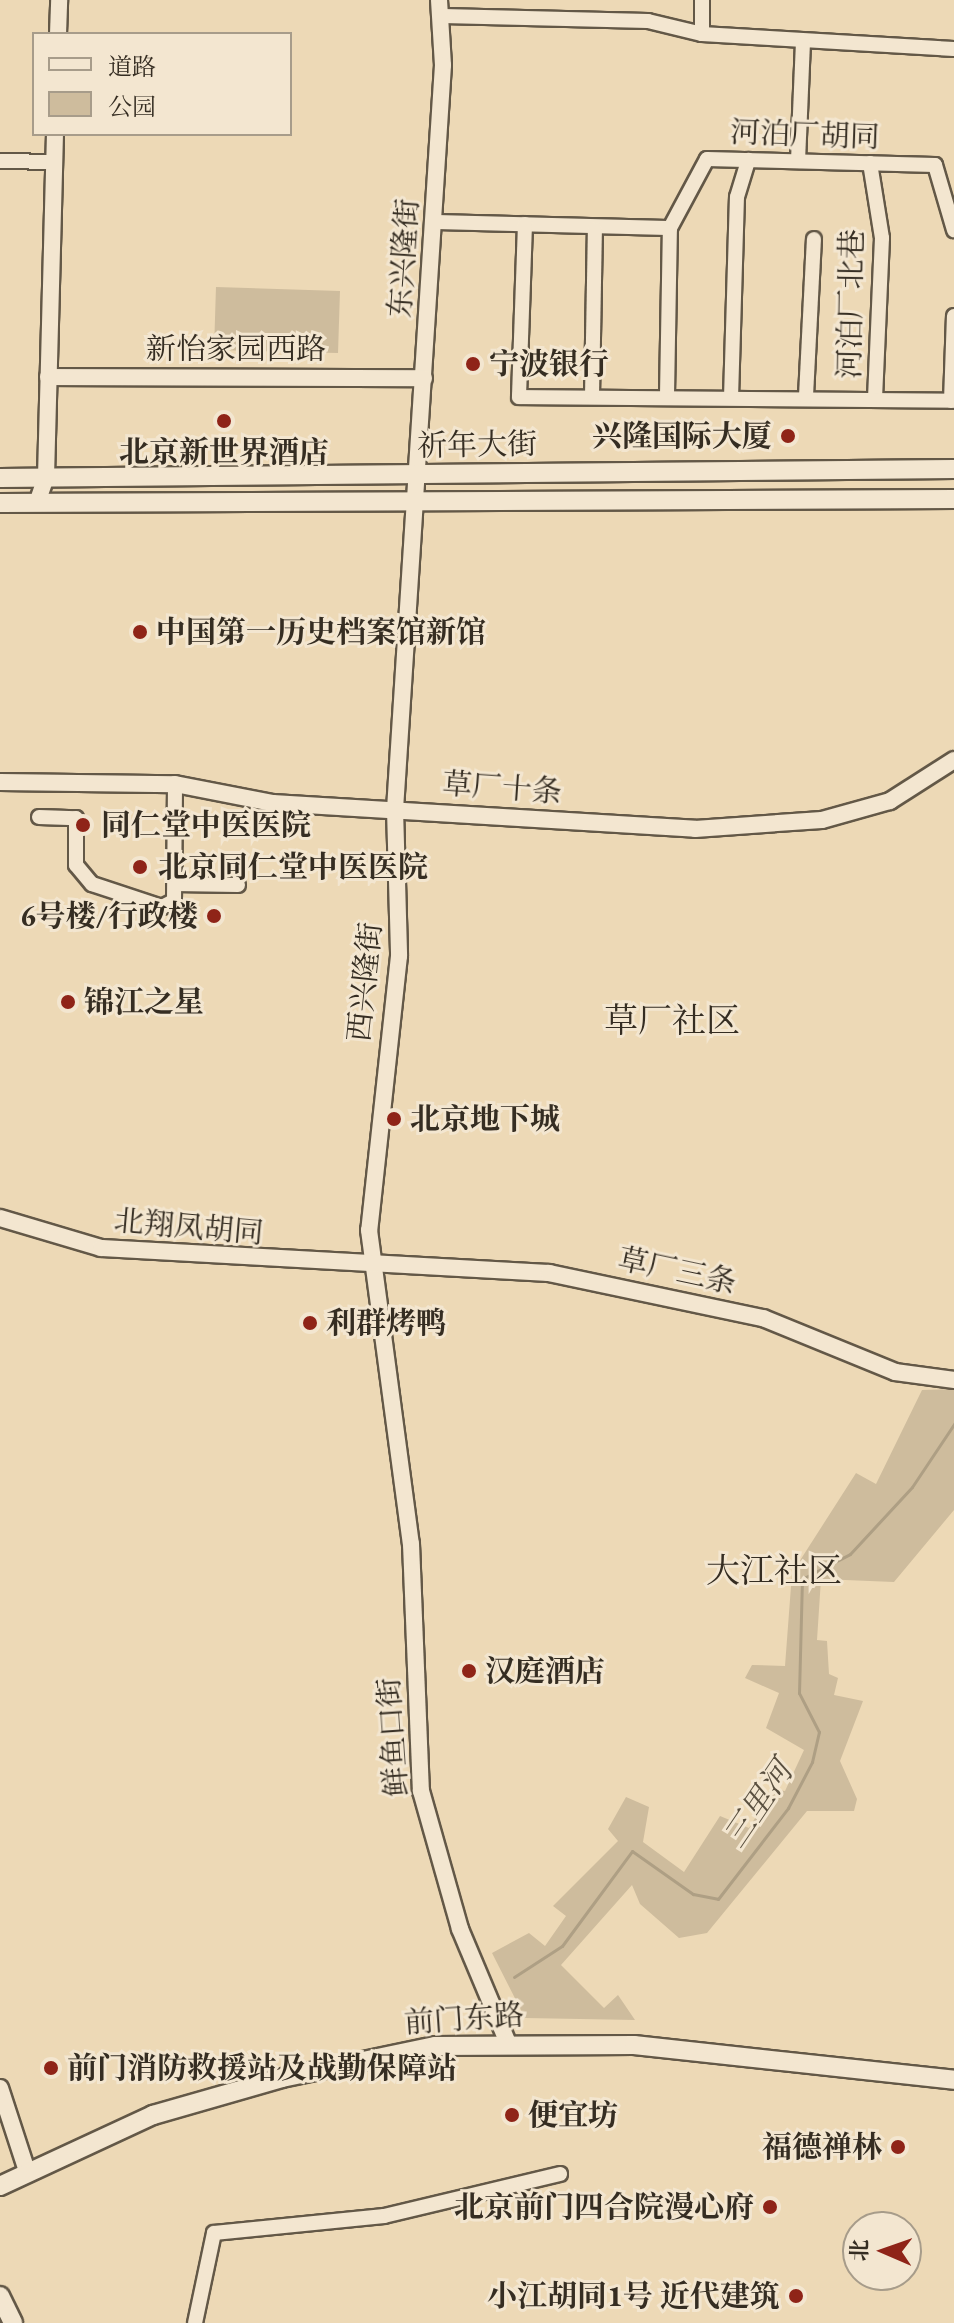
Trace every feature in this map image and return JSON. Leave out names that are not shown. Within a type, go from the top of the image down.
[{"type":"main road","name":"祈年大街","points":[[0,478],[954,469]]},
{"type":"main road","name":"祈年大街","points":[[0,503],[954,499]]},
{"type":"main road","name":"前门东路","points":[[0,2186],[153,2115],[224,2093],[383,2054],[507,2041],[634,2045],[954,2080]]},
{"type":"main road","points":[[0,2296],[13,2323]]},
{"type":"street","points":[[58,32],[59,0]]},
{"type":"street","points":[[702,0],[702,34]]},
{"type":"street","points":[[444,5],[648,21],[702,34],[954,49]]},
{"type":"street","name":"东兴隆街","points":[[415,503],[420,474],[444,5]]},
{"type":"street","points":[[798,161],[803,41]]},
{"type":"street","points":[[37,503],[46,477],[55,136]]},
{"type":"street","name":"河泊厂胡同","points":[[667,395],[670,228],[707,159],[935,165],[954,230]]},
{"type":"street","points":[[731,398],[737,197],[748,160]]},
{"type":"street","points":[[0,161],[55,162]]},
{"type":"street","name":"河泊厂北巷","points":[[870,163],[882,238],[875,398]]},
{"type":"street","points":[[434,222],[595,229],[670,228]]},
{"type":"street","points":[[525,224],[519,397],[806,396],[953,401],[954,316]]},
{"type":"street","points":[[592,396],[595,229]]},
{"type":"street","points":[[806,396],[814,239]]},
{"type":"street","name":"新怡家园西路","points":[[48,377],[424,378]]},
{"type":"street","name":"西兴隆街","points":[[402,1465],[377,1269],[369,1230],[399,956],[395,809],[415,503]]},
{"type":"street","name":"草厂十条","points":[[0,782],[175,784],[273,803],[695,829],[822,820],[890,801],[954,760]]},
{"type":"street","points":[[39,817],[76,818],[76,865],[95,886],[154,907],[174,901],[175,784]]},
{"type":"street","points":[[175,884],[238,885]]},
{"type":"street","name":"北翔凤胡同","points":[[0,1218],[101,1248],[377,1269]]},
{"type":"street","name":"草厂三条","points":[[377,1269],[549,1273],[763,1318],[895,1372],[954,1380]]},
{"type":"street","name":"鲜鱼口街","points":[[402,1465],[421,1791],[460,1929],[507,2041]]},
{"type":"street","points":[[0,2088],[28,2174]]},
{"type":"street","points":[[195,2323],[214,2233],[384,2216],[560,2174]]},
{"type":"green space","points":[[216,287],[340,291],[338,353],[214,350]]},
{"type":"green space","points":[[954,1389],[954,1510],[894,1582],[821,1579],[817,1640],[827,1641],[829,1674],[838,1678],[834,1695],[863,1701],[840,1761],[857,1799],[854,1811],[807,1811],[707,1933],[679,1938],[640,1904],[632,1885],[561,1965],[604,2008],[618,1995],[635,2020],[525,2018],[492,1953],[529,1933],[545,1946],[566,1916],[553,1906],[618,1841],[608,1829],[626,1797],[649,1807],[643,1842],[684,1872],[720,1816],[749,1828],[773,1789],[785,1791],[804,1750],[766,1728],[779,1693],[745,1678],[752,1665],[785,1666],[792,1573],[856,1473],[876,1484],[922,1390]]},
{"type":"waterway","name":"三里河","points":[[514,1977],[562,1946],[632,1851],[693,1894],[718,1899],[788,1808],[812,1762],[819,1732],[799,1693],[802,1579],[850,1554],[912,1487],[954,1424]]},
{"type":"place","name":"宁波银行","points":[[473,364]]},
{"type":"place","name":"北京新世界酒店","points":[[224,421]]},
{"type":"place","name":"兴隆国际大厦","points":[[788,436]]},
{"type":"place","name":"中国第一历史档案馆新馆","points":[[140,632]]},
{"type":"place","name":"同仁堂中医医院","points":[[83,825]]},
{"type":"place","name":"北京同仁堂中医医院","points":[[140,867]]},
{"type":"place","name":"6号楼/行政楼","points":[[214,916]]},
{"type":"place","name":"锦江之星","points":[[68,1002]]},
{"type":"place","name":"北京地下城","points":[[394,1119]]},
{"type":"place","name":"利群烤鸭","points":[[310,1323]]},
{"type":"place","name":"汉庭酒店","points":[[469,1671]]},
{"type":"place","name":"前门消防救援站及战勤保障站","points":[[51,2068]]},
{"type":"place","name":"便宜坊","points":[[512,2115]]},
{"type":"place","name":"福德禅林","points":[[898,2147]]},
{"type":"place","name":"北京前门四合院漫心府","points":[[770,2207]]},
{"type":"place","name":"小江胡同1号 近代建筑","points":[[796,2296]]},
{"type":"district","name":"草厂社区","points":[[672,1021]]},
{"type":"district","name":"大江社区","points":[[774,1571]]}]
